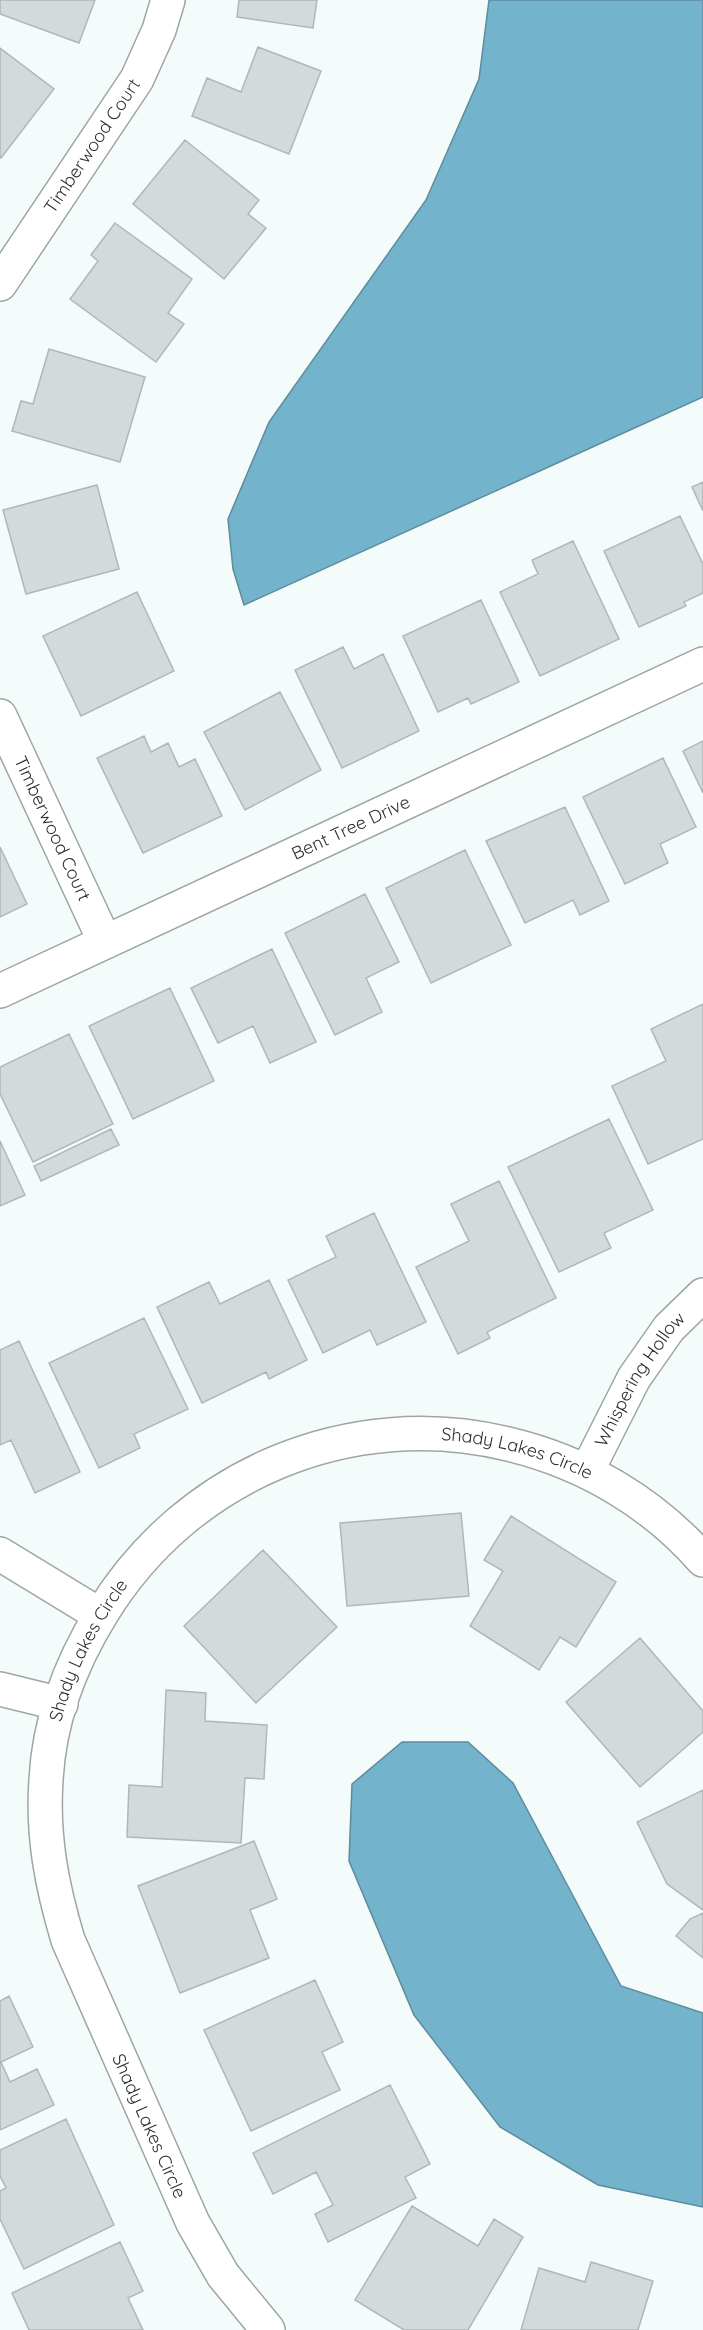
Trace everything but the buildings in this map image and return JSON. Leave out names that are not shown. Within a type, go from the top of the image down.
[{"type":"street","name":"Timberwood Court","points":[[0,284],[137,79],[159,30],[168,0]]},
{"type":"street","name":"Bent Tree Drive","points":[[0,991],[703,664]]},
{"type":"street","name":"Timberwood Court","points":[[0,716],[105,942]]},
{"type":"street","name":"Whispering Hollow","points":[[587,1471],[634,1378],[669,1328],[703,1295]]},
{"type":"street","name":"Shady Lakes Circle","points":[[268,2330],[223,2275],[193,2223],[68,1940],[54,1892],[45,1836],[46,1779],[60,1704],[87,1636],[117,1588],[154,1545],[196,1508],[244,1477],[310,1450],[365,1437],[422,1433],[468,1436],[534,1450],[587,1471],[642,1504],[686,1540],[703,1560]]},
{"type":"street","points":[[0,1554],[100,1616]]},
{"type":"street","points":[[0,1689],[60,1704]]},
{"type":"water","points":[[489,0],[703,0],[703,397],[244,605],[233,569],[228,519],[269,422],[426,200],[479,79]]},
{"type":"water","points":[[402,1742],[468,1742],[513,1783],[621,1986],[703,2013],[703,2207],[598,2185],[500,2127],[414,2015],[349,1861],[352,1784]]}]
